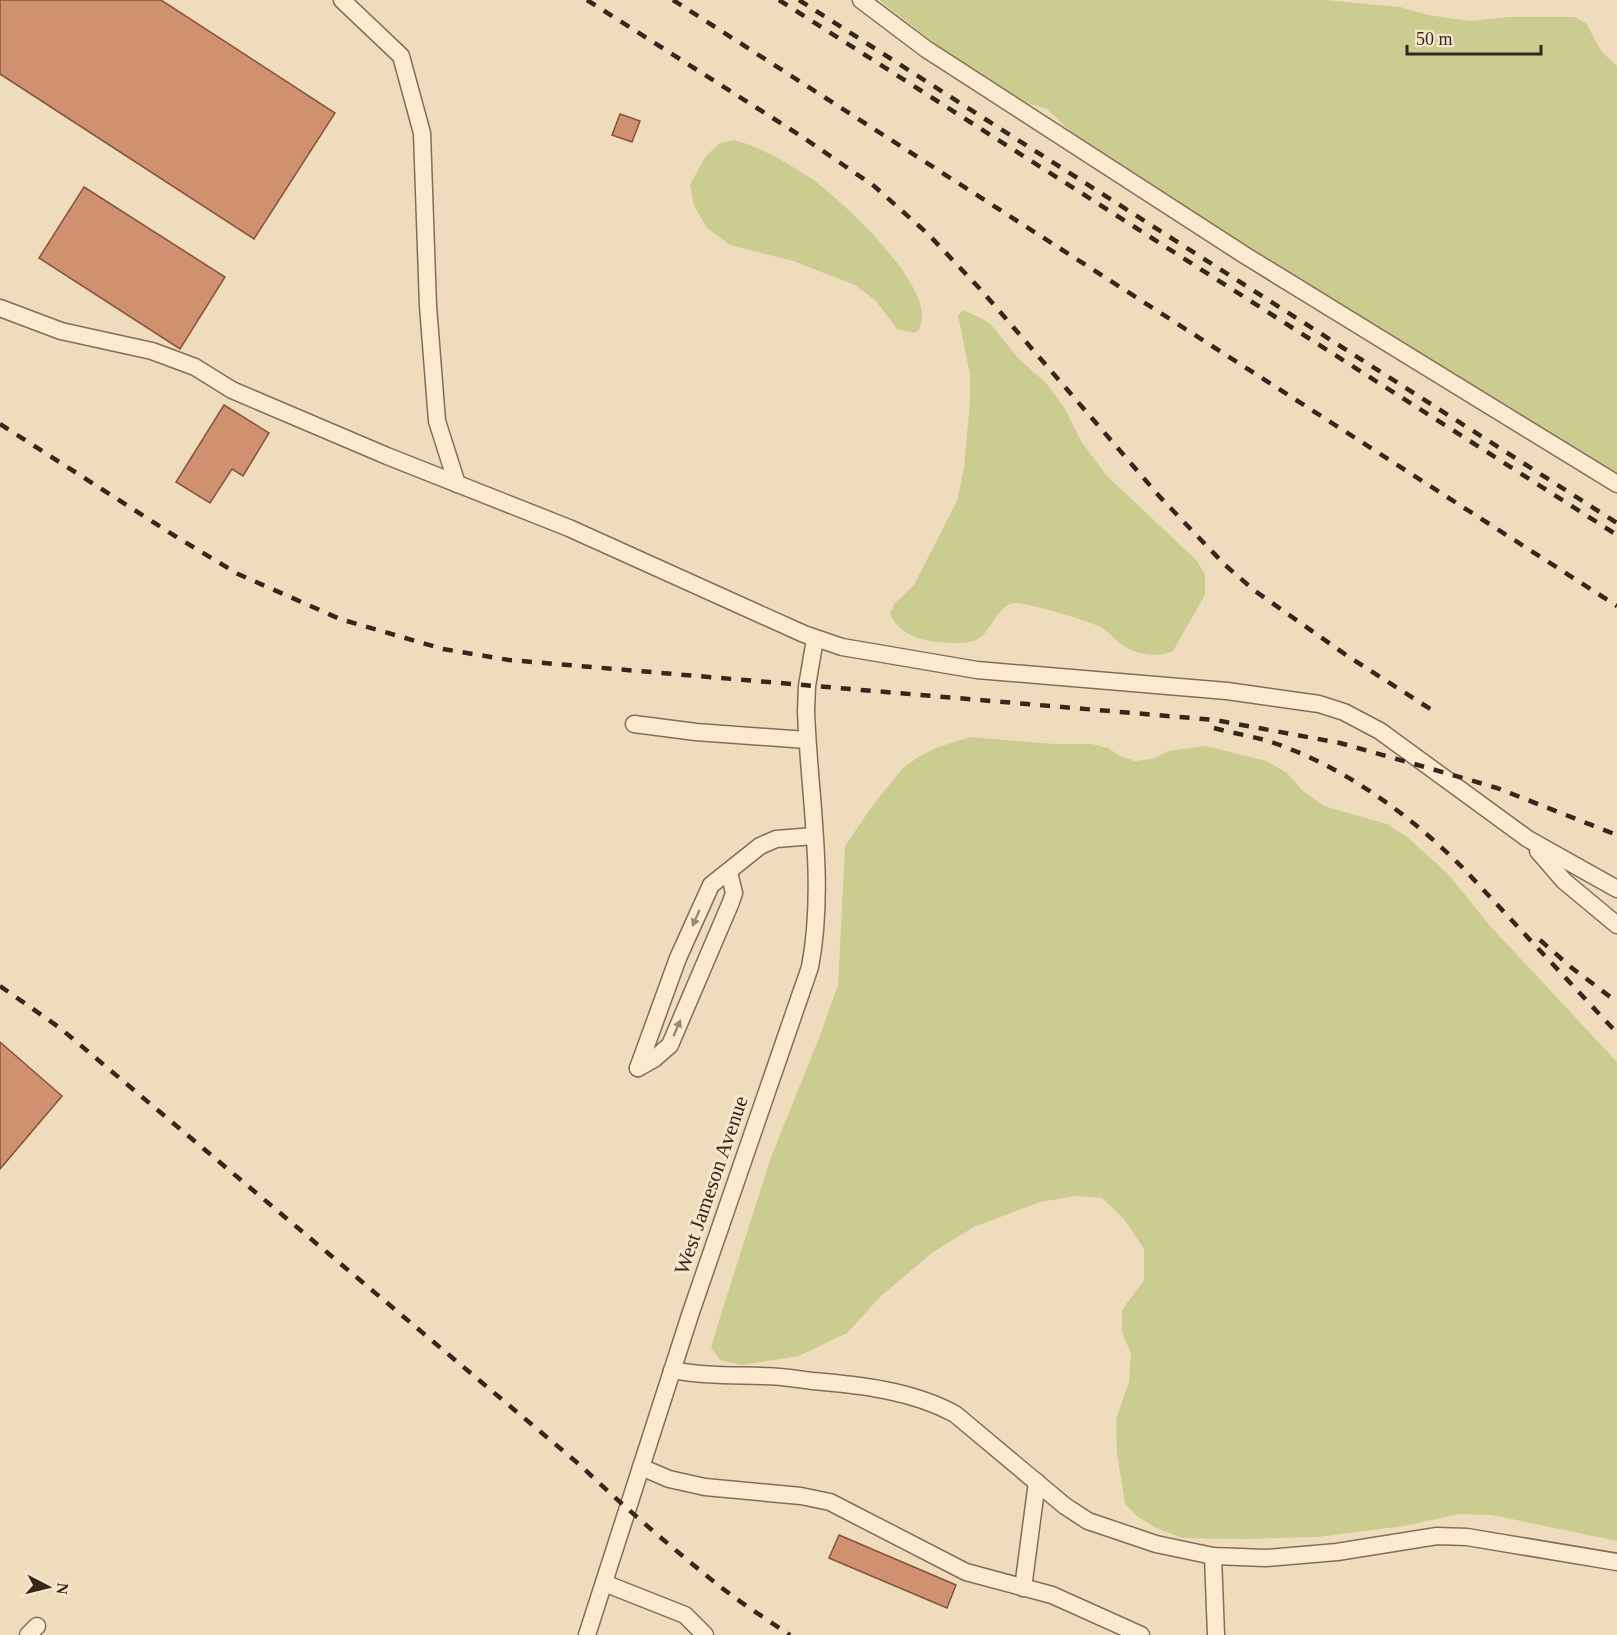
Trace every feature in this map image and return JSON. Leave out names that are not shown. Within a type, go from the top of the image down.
[{"type":"lane","points":[[342,0],[400,56],[422,133],[428,306],[437,421],[457,484]]},
{"type":"lane","points":[[861,0],[926,49],[1246,256],[1617,484]]},
{"type":"lane","points":[[0,308],[61,331],[152,351],[195,367],[232,390],[357,444],[569,528],[815,639],[842,647],[977,670],[1227,691],[1319,704],[1344,712],[1380,731],[1528,839],[1617,889]]},
{"type":"lane","name":"West Jameson Avenue","points":[[587,1635],[672,1370],[810,967],[816,940],[816,916],[814,836],[807,740],[807,686],[815,639]]},
{"type":"lane","points":[[634,724],[696,732],[807,740]]},
{"type":"lane","points":[[729,872],[734,893],[731,902],[670,1045],[654,1059],[638,1068],[678,958],[711,885],[760,846],[776,839],[814,836]]},
{"type":"lane","points":[[1528,839],[1564,881],[1617,925]]},
{"type":"lane","points":[[672,1370],[697,1375],[766,1376],[849,1384],[875,1388],[942,1407],[955,1414],[1065,1506],[1088,1521],[1156,1544],[1213,1556],[1266,1558],[1305,1556],[1437,1536],[1467,1536],[1617,1562]]},
{"type":"lane","points":[[641,1467],[669,1479],[705,1487],[801,1496],[830,1502],[966,1572],[1052,1595],[1141,1635]]},
{"type":"lane","points":[[1023,1588],[1037,1482]]},
{"type":"lane","points":[[1213,1556],[1216,1635]]},
{"type":"lane","points":[[604,1583],[685,1615],[705,1635]]},
{"type":"green space","points":[[879,0],[1324,0],[1400,7],[1428,15],[1470,21],[1508,17],[1575,17],[1586,23],[1601,51],[1617,66],[1617,477],[1412,353],[1122,168],[1070,131],[1047,109],[1016,100],[980,79]]},
{"type":"green space","points":[[734,140],[764,151],[812,179],[861,222],[896,261],[910,281],[919,300],[922,316],[919,330],[914,333],[897,329],[876,301],[855,285],[793,261],[730,245],[707,228],[694,206],[690,185],[705,157],[720,143]]},
{"type":"green space","points":[[963,310],[992,326],[1019,359],[1046,383],[1064,407],[1081,441],[1106,475],[1196,560],[1205,574],[1205,595],[1173,651],[1154,655],[1133,651],[1093,624],[1046,609],[1016,603],[1004,608],[983,635],[968,642],[924,640],[907,633],[894,621],[890,613],[894,604],[914,585],[957,501],[964,468],[970,402],[970,375],[958,315]]},
{"type":"green space","points":[[971,737],[1055,744],[1092,744],[1108,748],[1120,756],[1135,761],[1152,759],[1168,751],[1206,746],[1266,761],[1287,773],[1302,790],[1324,806],[1387,824],[1407,837],[1447,873],[1491,927],[1617,1062],[1617,1541],[1492,1515],[1460,1514],[1404,1526],[1317,1537],[1246,1539],[1182,1538],[1156,1528],[1138,1517],[1125,1504],[1117,1453],[1116,1419],[1129,1382],[1131,1354],[1122,1332],[1122,1310],[1144,1280],[1144,1249],[1124,1219],[1102,1198],[1076,1196],[1040,1202],[974,1227],[933,1252],[881,1296],[847,1333],[799,1356],[741,1365],[720,1360],[711,1348],[716,1330],[771,1157],[838,985],[845,846],[873,805],[902,769],[918,757],[938,747]]},
{"type":"building","points":[[0,0],[161,0],[335,113],[254,239],[0,74]]},
{"type":"building","points":[[620,114],[640,121],[632,142],[612,135]]},
{"type":"building","points":[[84,187],[225,277],[180,349],[39,258]]},
{"type":"building","points":[[224,405],[269,433],[243,476],[232,469],[210,503],[176,482]]},
{"type":"building","points":[[0,1042],[62,1096],[0,1169]]},
{"type":"building","points":[[839,1535],[956,1585],[947,1608],[829,1558]]},
{"type":"railway","points":[[587,0],[801,136],[874,186],[928,234],[982,291],[1160,497],[1225,565],[1255,591],[1346,655],[1435,712]]},
{"type":"railway","points":[[673,0],[1617,606]]},
{"type":"railway","points":[[779,0],[1617,535]]},
{"type":"railway","points":[[799,0],[1617,523]]},
{"type":"railway","points":[[0,424],[238,574],[340,619],[443,649],[509,660],[1215,720],[1340,743],[1432,769],[1497,788],[1617,835]]},
{"type":"railway","points":[[1214,728],[1268,741],[1322,763],[1348,777],[1397,810],[1463,868],[1617,1033]]},
{"type":"railway","points":[[1540,940],[1617,1002]]},
{"type":"railway","points":[[0,986],[60,1028],[580,1465],[700,1571],[790,1635]]}]
